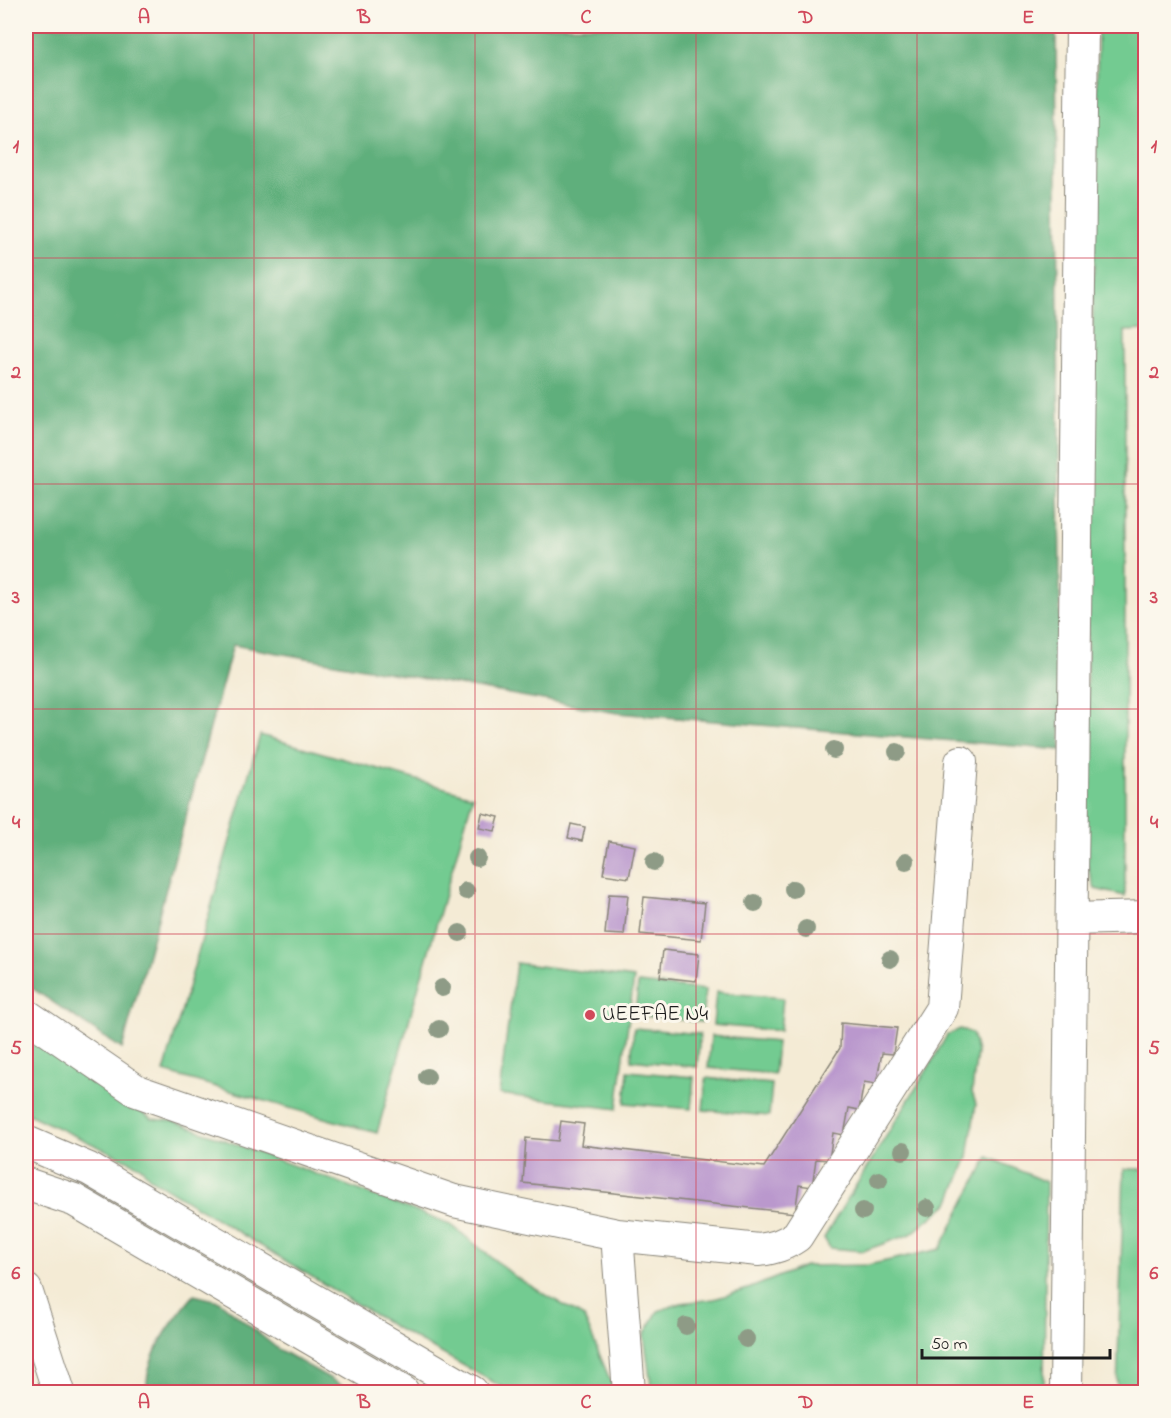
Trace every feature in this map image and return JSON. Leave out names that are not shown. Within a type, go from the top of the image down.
[{"type":"street","points":[[1066,1392],[1082,26]]},
{"type":"street","points":[[26,1015],[137,1091],[454,1201],[617,1235],[759,1250],[774,1248],[797,1236],[942,1008],[962,762]]},
{"type":"street","points":[[1072,919],[1146,917]]},
{"type":"street","points":[[26,1142],[89,1169],[472,1392]]},
{"type":"street","points":[[26,1184],[74,1200],[403,1392]]},
{"type":"street","points":[[617,1235],[629,1392]]},
{"type":"street","points":[[26,1290],[59,1392]]},
{"type":"green space","points":[[26,26],[1056,26],[1061,750],[617,713],[233,645],[122,1049],[26,984]]},
{"type":"green space","points":[[1098,26],[1145,26],[1146,140],[1142,176],[1146,191],[1145,330],[1125,331],[1125,896],[1095,889],[1085,858]]},
{"type":"green space","points":[[260,735],[473,796],[377,1133],[164,1072]]},
{"type":"green space","points":[[516,963],[634,978],[617,1109],[499,1094]]},
{"type":"green space","points":[[638,983],[705,990],[702,1022],[635,1015]]},
{"type":"green space","points":[[716,992],[783,998],[780,1031],[713,1025]]},
{"type":"green space","points":[[634,1028],[700,1034],[697,1067],[631,1060]]},
{"type":"green space","points":[[960,1029],[972,1033],[977,1052],[972,1092],[976,1104],[968,1157],[949,1203],[911,1234],[863,1251],[830,1248],[824,1238],[834,1221],[947,1035]]},
{"type":"green space","points":[[26,1036],[152,1119],[174,1121],[450,1224],[517,1278],[584,1317],[615,1392],[511,1392],[396,1328],[151,1179],[140,1166],[26,1113]]},
{"type":"green space","points":[[711,1036],[777,1042],[774,1074],[708,1068]]},
{"type":"green space","points":[[628,1071],[694,1077],[691,1109],[625,1103]]},
{"type":"green space","points":[[706,1078],[772,1084],[769,1116],[703,1110]]},
{"type":"green space","points":[[988,1157],[1046,1182],[1044,1392],[652,1392],[644,1335],[658,1311],[681,1303],[714,1299],[748,1289],[805,1266],[868,1265],[940,1249]]},
{"type":"green space","points":[[1124,1169],[1145,1169],[1145,1392],[1117,1392]]},
{"type":"green space","points":[[194,1295],[219,1301],[278,1349],[354,1392],[146,1392],[152,1359],[168,1329]]},
{"type":"building","points":[[482,813],[499,817],[495,831],[479,828]]},
{"type":"building","points":[[571,824],[585,827],[582,841],[568,838]]},
{"type":"building","points":[[609,841],[635,846],[629,878],[603,874]]},
{"type":"building","points":[[609,894],[628,895],[624,935],[605,934]]},
{"type":"building","points":[[644,897],[705,903],[701,940],[640,934]]},
{"type":"building","points":[[663,950],[699,954],[696,981],[660,977]]},
{"type":"building","points":[[841,1023],[897,1028],[893,1054],[882,1053],[876,1084],[864,1082],[859,1110],[849,1108],[844,1135],[833,1133],[829,1160],[816,1159],[812,1187],[799,1185],[795,1213],[523,1183],[526,1138],[558,1141],[561,1121],[584,1124],[581,1145],[764,1167],[840,1048]]},
{"type":"place","name":"UEEFAE N4","points":[[590,1015]]}]
